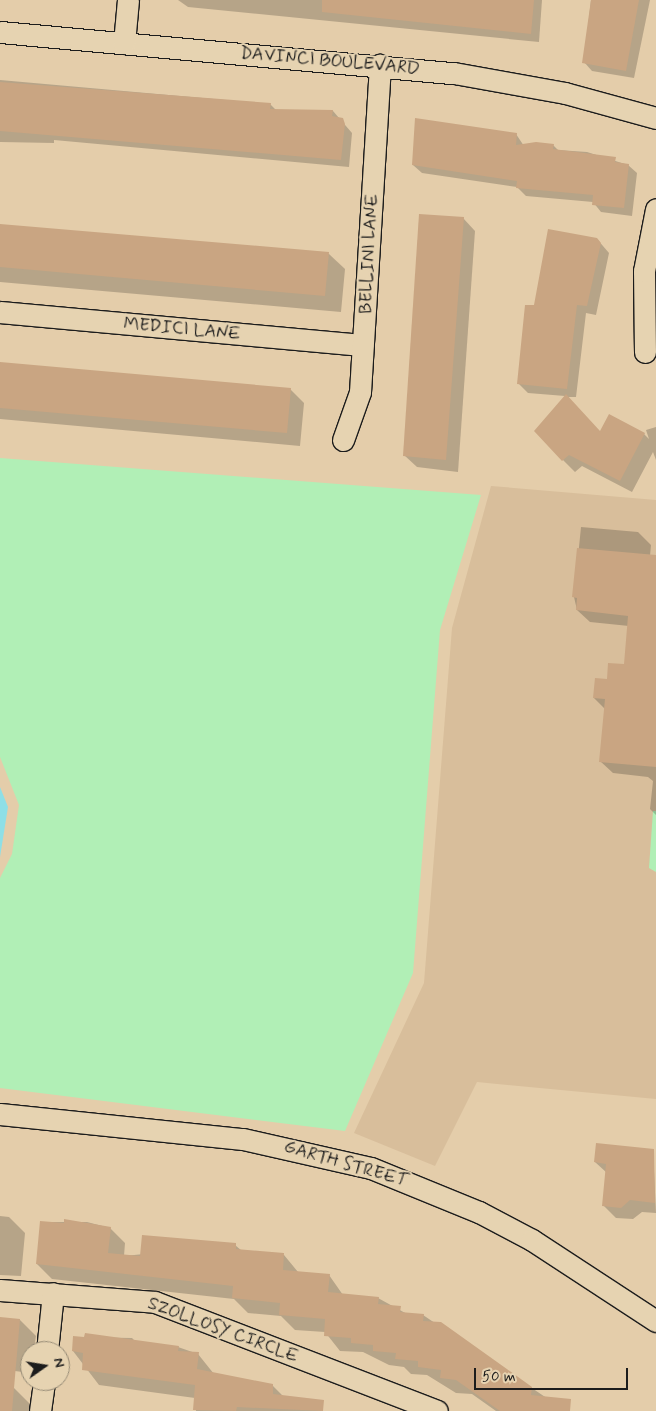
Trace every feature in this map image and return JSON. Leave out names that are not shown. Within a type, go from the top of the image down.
[{"type":"street","points":[[124,42],[128,0]]},
{"type":"street","name":"DAVINCI BOULEVARD","points":[[0,32],[380,65],[530,86],[656,118]]},
{"type":"street","name":"BELLINI LANE","points":[[343,440],[360,392],[380,65]]},
{"type":"street","points":[[645,352],[644,271],[656,209]]},
{"type":"street","name":"MEDICI LANE","points":[[0,312],[363,345]]},
{"type":"street","name":"GARTH STREET","points":[[0,1114],[243,1139],[371,1168],[479,1212],[532,1240],[656,1321]]},
{"type":"street","name":"SZOLLOSY CIRCLE","points":[[0,1290],[154,1302],[437,1411]]},
{"type":"street","points":[[48,1341],[53,1293]]},
{"type":"street","points":[[40,1411],[43,1391]]},
{"type":"shaded area","points":[[491,486],[656,500],[656,1099],[477,1082],[435,1166],[354,1133],[424,983],[452,628]]},
{"type":"green space","points":[[0,458],[481,495],[440,630],[413,973],[345,1131],[0,1088],[0,878],[12,854],[19,805],[0,757]]},
{"type":"green space","points":[[653,811],[656,811],[656,872],[649,868]]},
{"type":"water","points":[[0,787],[8,807],[0,857]]},
{"type":"building","points":[[322,0],[534,0],[531,34],[322,12]]},
{"type":"building","points":[[591,0],[639,0],[626,71],[582,63]]},
{"type":"building","points":[[0,82],[271,103],[270,109],[333,110],[332,116],[343,118],[345,124],[341,160],[0,131]]},
{"type":"building","points":[[415,118],[517,133],[516,145],[536,142],[554,144],[553,149],[616,157],[615,162],[629,164],[624,208],[592,205],[593,195],[516,188],[517,181],[412,165]]},
{"type":"building","points":[[419,214],[464,217],[446,460],[403,456]]},
{"type":"building","points":[[0,224],[329,252],[325,296],[0,267]]},
{"type":"building","points":[[548,229],[597,238],[601,243],[587,306],[577,305],[567,389],[517,384],[525,305],[534,305]]},
{"type":"building","points":[[0,362],[291,388],[287,433],[0,408]]},
{"type":"building","points":[[566,394],[600,431],[609,414],[645,433],[620,481],[569,455],[562,461],[534,431]]},
{"type":"building","points":[[577,548],[656,555],[656,767],[599,762],[605,699],[593,698],[595,678],[607,679],[608,663],[624,664],[628,616],[576,610],[577,598],[572,597]]},
{"type":"building","points":[[596,1143],[654,1149],[655,1203],[630,1200],[621,1208],[602,1206],[606,1164],[594,1162]]},
{"type":"building","points":[[64,1219],[111,1227],[108,1253],[140,1256],[142,1235],[236,1243],[236,1249],[284,1253],[283,1270],[330,1274],[328,1292],[379,1297],[378,1304],[401,1306],[400,1312],[424,1314],[423,1321],[441,1322],[532,1387],[531,1395],[571,1399],[570,1411],[500,1411],[456,1380],[440,1378],[441,1370],[418,1367],[418,1361],[395,1359],[396,1353],[373,1351],[373,1345],[351,1343],[351,1338],[324,1336],[325,1319],[279,1315],[280,1303],[232,1298],[233,1286],[36,1264],[40,1221],[64,1223]]},
{"type":"building","points":[[0,1317],[20,1319],[12,1411],[0,1411]]},
{"type":"building","points":[[85,1333],[179,1346],[178,1351],[199,1352],[197,1369],[273,1384],[273,1394],[324,1400],[323,1411],[237,1407],[236,1411],[193,1410],[195,1385],[82,1370],[83,1353],[72,1351],[73,1336],[84,1337]]}]
